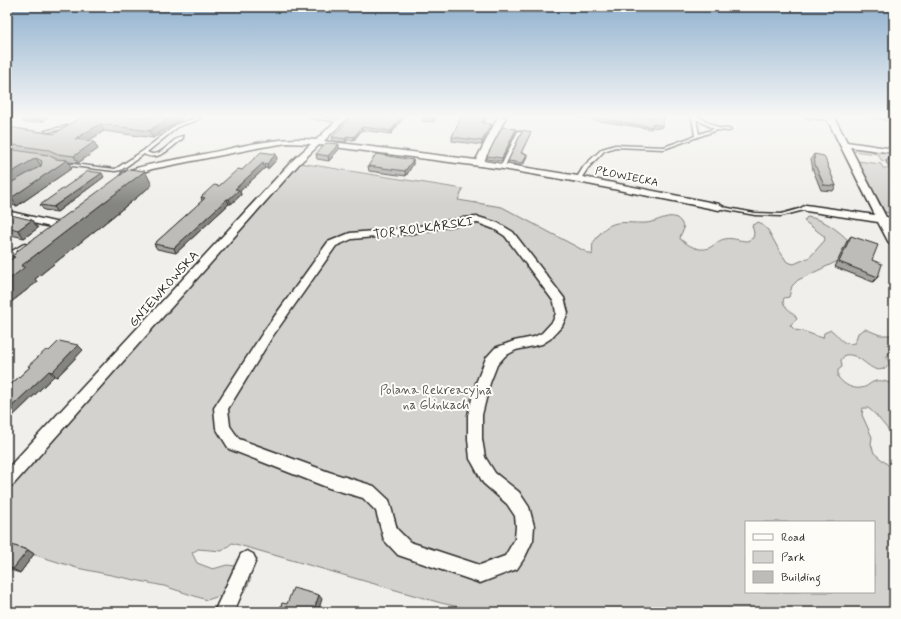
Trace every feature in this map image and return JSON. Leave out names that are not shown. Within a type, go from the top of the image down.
[{"type":"street","name":"PŁOWIECKA","points":[[117,180],[133,172],[257,146]]},
{"type":"street","name":"GNIEWKOWSKA","points":[[7,480],[296,162],[313,146]]},
{"type":"street","name":"PŁOWIECKA","points":[[345,146],[503,166],[578,179],[723,208]]},
{"type":"street","points":[[478,164],[487,146]]},
{"type":"street","points":[[844,146],[894,243]]},
{"type":"street","points":[[857,146],[894,151]]},
{"type":"street","points":[[806,208],[894,221]]},
{"type":"street","points":[[7,214],[58,223],[43,234]]},
{"type":"street","name":"TOR ROLKARSKI","points":[[478,220],[495,224],[509,234],[560,300],[562,312],[558,323],[546,336],[538,341],[514,346],[500,352],[491,362],[482,383],[475,415],[475,439],[478,459],[489,478],[513,498],[523,513],[525,526],[524,540],[511,563],[493,571],[480,574],[404,549],[390,534],[382,506],[368,492],[329,480],[234,444],[223,428],[221,408],[268,334],[323,254],[332,244],[350,236],[409,231],[462,221],[478,220]]},
{"type":"street","points":[[7,260],[31,242]]},
{"type":"street","points":[[224,612],[247,560]]},
{"type":"lane","points":[[58,162],[115,170],[151,146]]},
{"type":"lane","points":[[144,152],[150,155],[158,154],[169,146]]},
{"type":"lane","points":[[503,166],[512,146]]},
{"type":"lane","points":[[578,179],[603,150],[615,146],[664,148],[670,146]]},
{"type":"lane","points":[[723,208],[755,214],[781,215],[806,208]]},
{"type":"green space","points":[[849,146],[894,153],[894,163],[881,160],[878,154],[852,151]]},
{"type":"green space","points":[[858,161],[881,164],[883,168],[894,169],[894,215],[882,211]]},
{"type":"green space","name":"Polana Rekreacyjna na Glinkach","points":[[300,163],[463,189],[458,200],[502,207],[592,255],[593,243],[608,226],[619,223],[646,223],[673,217],[677,218],[681,222],[684,229],[680,239],[690,246],[701,249],[709,248],[720,240],[733,239],[747,241],[753,238],[754,233],[752,225],[759,222],[768,230],[787,262],[794,264],[810,257],[825,240],[824,236],[804,221],[807,217],[813,218],[830,225],[849,241],[838,261],[798,280],[792,286],[789,297],[784,298],[783,301],[797,319],[790,325],[795,330],[823,338],[824,333],[831,330],[844,342],[850,344],[855,343],[858,333],[865,329],[880,335],[894,335],[894,344],[891,344],[891,351],[886,357],[890,364],[884,369],[878,370],[852,355],[845,355],[841,360],[842,367],[838,370],[838,377],[846,385],[853,388],[865,387],[878,381],[894,385],[894,435],[868,408],[863,408],[862,415],[872,437],[871,444],[874,453],[894,470],[894,612],[482,612],[441,603],[232,543],[222,551],[198,549],[192,553],[197,563],[213,569],[227,565],[243,567],[251,578],[246,590],[232,597],[219,596],[207,600],[164,586],[77,568],[7,546],[7,480]]},
{"type":"building","points":[[20,146],[88,146],[74,156],[58,154],[49,150]]},
{"type":"building","points":[[323,146],[337,146],[328,156],[316,154]]},
{"type":"building","points":[[492,146],[508,146],[502,158],[487,156]]},
{"type":"building","points":[[515,146],[524,146],[521,153],[527,154],[523,163],[508,161]]},
{"type":"building","points":[[7,149],[48,155],[56,159],[67,160],[11,198],[7,197],[7,185],[41,166],[42,161],[36,158],[7,175]]},
{"type":"building","points":[[261,152],[276,154],[267,164],[263,163],[235,189],[239,190],[227,199],[174,248],[154,244],[205,198],[201,197],[214,185],[219,186],[238,169],[242,170]]},
{"type":"building","points":[[376,154],[413,160],[405,171],[368,166]]},
{"type":"building","points":[[814,154],[824,156],[836,186],[824,185],[815,165]]},
{"type":"building","points":[[888,158],[894,159],[894,167]]},
{"type":"building","points":[[129,169],[145,171],[21,266],[25,267],[7,281],[7,262],[15,257],[12,256],[17,251]]},
{"type":"building","points":[[88,171],[102,173],[53,207],[40,205]]},
{"type":"building","points":[[7,214],[32,220],[18,230],[7,227]]},
{"type":"building","points":[[851,236],[878,245],[872,260],[882,264],[878,277],[839,262]]},
{"type":"building","points":[[59,341],[78,345],[52,372],[49,371],[7,411],[7,388],[30,367],[28,366],[46,350],[49,351]]},
{"type":"building","points":[[7,544],[28,550],[13,569],[7,567]]},
{"type":"building","points":[[293,588],[319,595],[313,612],[279,612],[282,603],[287,604]]}]
